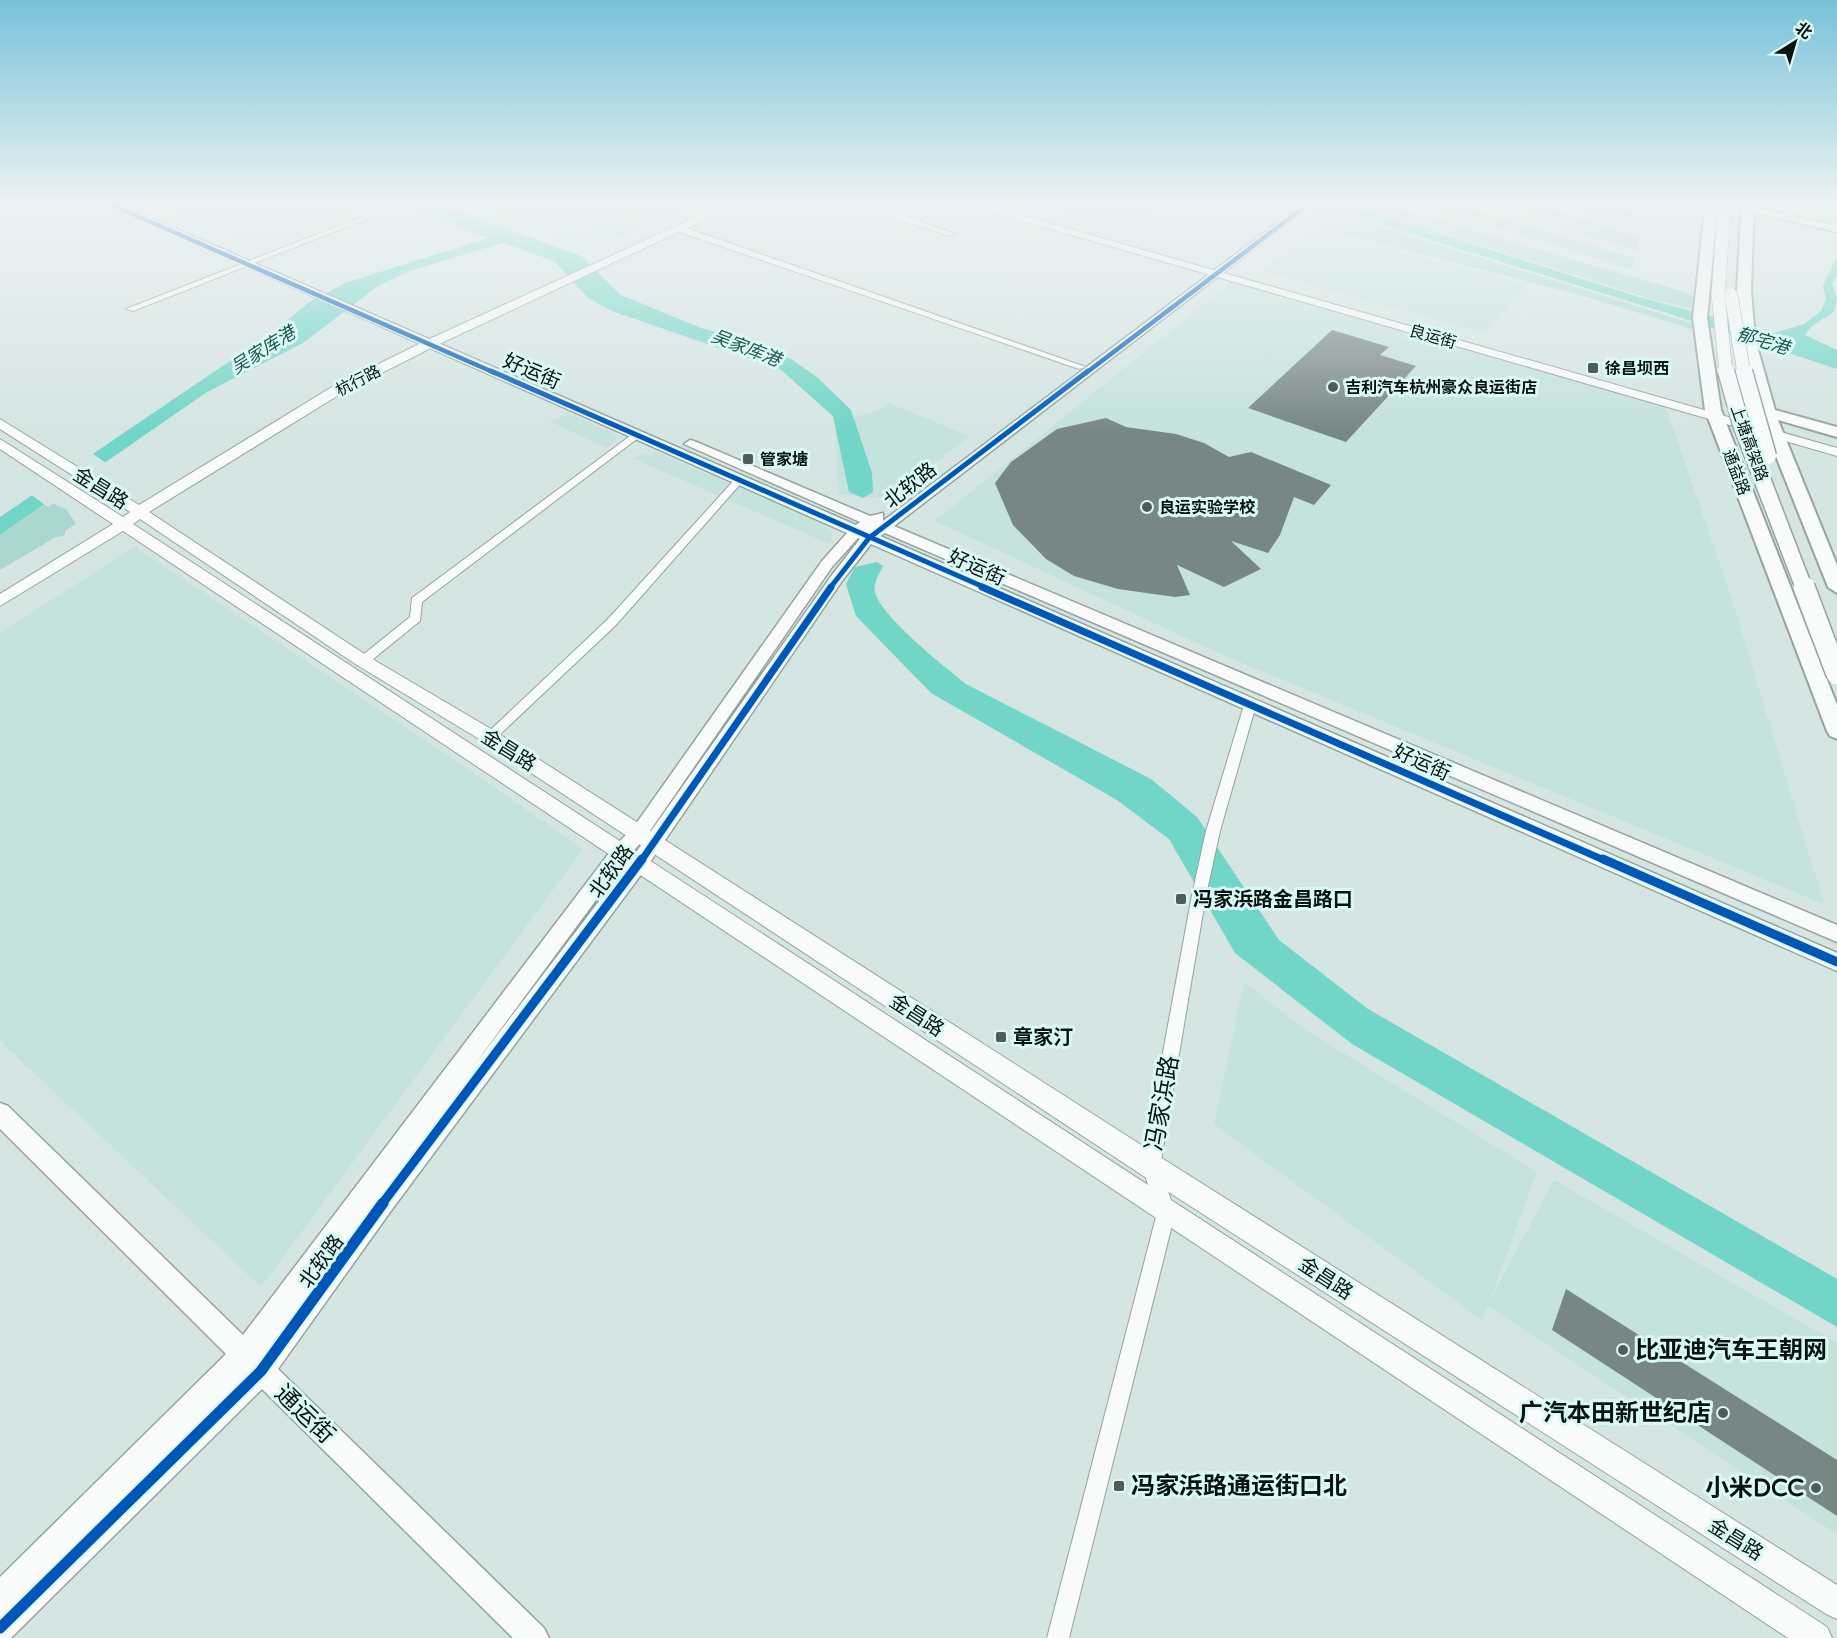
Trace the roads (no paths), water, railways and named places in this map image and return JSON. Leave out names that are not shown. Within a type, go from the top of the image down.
[{"type":"main road","name":"杭行路","points":[[0,586],[337,390],[431,339],[565,277]]},
{"type":"main road","name":"良运街","points":[[1235,277],[1714,413],[1772,423],[1837,441]]},
{"type":"main road","name":"通益路","points":[[1704,277],[1701,341],[1714,413],[1837,731]]},
{"type":"main road","name":"上塘高架路","points":[[1719,277],[1720,333],[1726,372],[1742,424],[1837,674]]},
{"type":"main road","name":"上塘高架路","points":[[1734,277],[1731,299],[1745,378],[1772,469],[1837,633]]},
{"type":"main road","points":[[1744,277],[1746,318],[1752,354],[1772,423],[1837,587]]},
{"type":"main road","name":"金昌路","points":[[0,423],[97,486],[125,515],[629,858],[1816,1638]]},
{"type":"main road","name":"良运街","points":[[1772,423],[1837,452]]},
{"type":"main road","points":[[1772,423],[1837,432]]},
{"type":"main road","name":"金昌路","points":[[0,443],[84,498],[125,515],[490,737],[1151,1166],[1837,1602]]},
{"type":"main road","name":"杭行路","points":[[0,601],[125,515]]},
{"type":"street","points":[[130,309],[210,277]]},
{"type":"street","name":"好运街","points":[[289,277],[870,529],[1837,934]]},
{"type":"street","points":[[821,277],[1082,367]]},
{"type":"street","name":"北软路","points":[[0,1628],[253,1362],[385,1200],[645,838],[827,564],[1082,367],[1208,277]]},
{"type":"street","name":"北软路","points":[[870,529],[1209,277]]},
{"type":"street","name":"好运街","points":[[431,339],[637,435],[740,479],[870,529],[1250,705],[1837,962]]},
{"type":"street","points":[[363,661],[416,618],[416,601],[637,435]]},
{"type":"street","points":[[490,737],[612,622],[740,479]]},
{"type":"street","name":"冯家浜路","points":[[1166,1213],[1151,1166],[1199,895],[1213,831],[1250,705]]},
{"type":"street","name":"通运街","points":[[0,1114],[534,1638]]},
{"type":"street","points":[[1058,1638],[1166,1213]]},
{"type":"street","name":"北软路","points":[[0,1596],[253,1362]]},
{"type":"water","name":"吴家库港","points":[[363,277],[396,277],[378,286],[303,343],[207,392],[0,535],[0,517],[280,327],[308,303],[345,283]]},
{"type":"water","name":"吴家库港","points":[[569,277],[603,277],[621,295],[701,328],[757,344],[791,359],[817,377],[851,410],[872,473],[873,492],[863,498],[849,492],[833,416],[780,369],[612,311],[588,298]]},
{"type":"water","name":"郁宅港","points":[[1552,277],[1577,277],[1639,297],[1774,333],[1804,324],[1821,311],[1826,299],[1823,286],[1827,277],[1836,277],[1832,283],[1837,298],[1834,312],[1812,326],[1805,335],[1837,350],[1837,369]]},
{"type":"water","points":[[877,562],[883,566],[875,585],[875,592],[889,615],[915,641],[966,684],[1151,779],[1197,817],[1279,940],[1368,1009],[1837,1279],[1837,1327],[1352,1044],[1235,953],[1169,839],[1117,800],[931,693],[856,616],[846,584],[855,567]]},
{"type":"place","name":"徐昌坝西","points":[[1593,368]]},
{"type":"place","name":"吉利汽车杭州豪众良运街店","points":[[1333,387]]},
{"type":"place","name":"管家塘","points":[[748,459]]},
{"type":"place","name":"良运实验学校","points":[[1147,507]]},
{"type":"place","name":"冯家浜路金昌路口","points":[[1181,899]]},
{"type":"place","name":"章家汀","points":[[1001,1037]]},
{"type":"place","name":"比亚迪汽车王朝网","points":[[1623,1350]]},
{"type":"place","name":"广汽本田新世纪店","points":[[1723,1413]]},
{"type":"place","name":"冯家浜路通运街口北","points":[[1119,1486]]},
{"type":"place","name":"小米DCC","points":[[1816,1488]]}]
